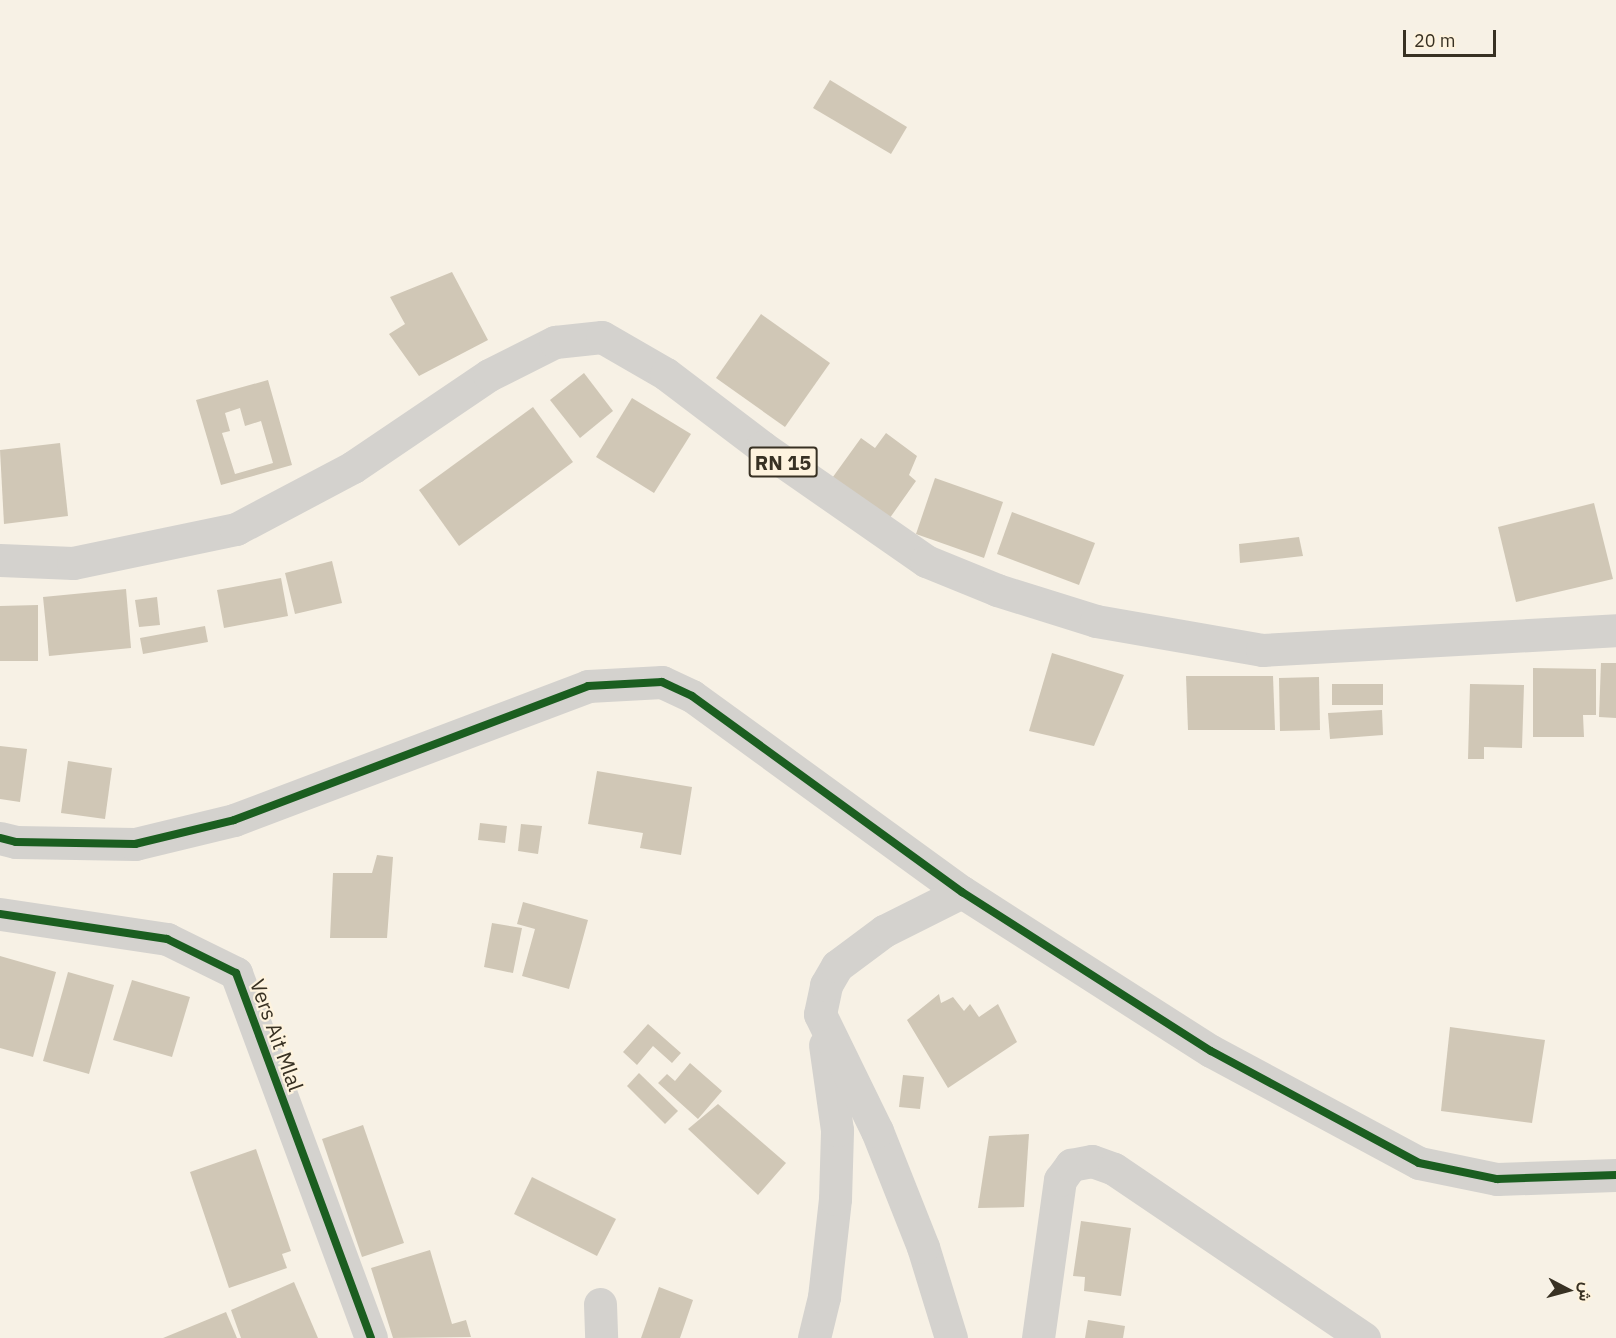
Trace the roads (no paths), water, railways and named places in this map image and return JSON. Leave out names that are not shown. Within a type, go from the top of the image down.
[{"type":"street","name":"RN 15","points":[[0,560],[73,563],[236,529],[353,467],[489,375],[555,342],[602,337],[666,374],[762,447],[926,561],[997,590],[1096,621],[1262,650],[1616,630]]},
{"type":"street","points":[[0,838],[16,842],[135,844],[234,820],[588,686],[662,682],[692,696],[962,892],[1211,1051],[1419,1162],[1497,1179],[1616,1175]]},
{"type":"street","points":[[814,1338],[824,1297],[835,1199],[837,1130],[820,1014],[826,985],[837,966],[884,932],[962,892]]},
{"type":"street","name":"Vers Ait Mlal","points":[[0,914],[167,939],[236,973],[371,1338]]},
{"type":"street","points":[[820,1014],[877,1131],[923,1247],[951,1338]]},
{"type":"street","points":[[1038,1338],[1060,1180],[1071,1165],[1092,1161],[1114,1169],[1364,1338]]},
{"type":"street","points":[[600,1304],[601,1338]]}]
